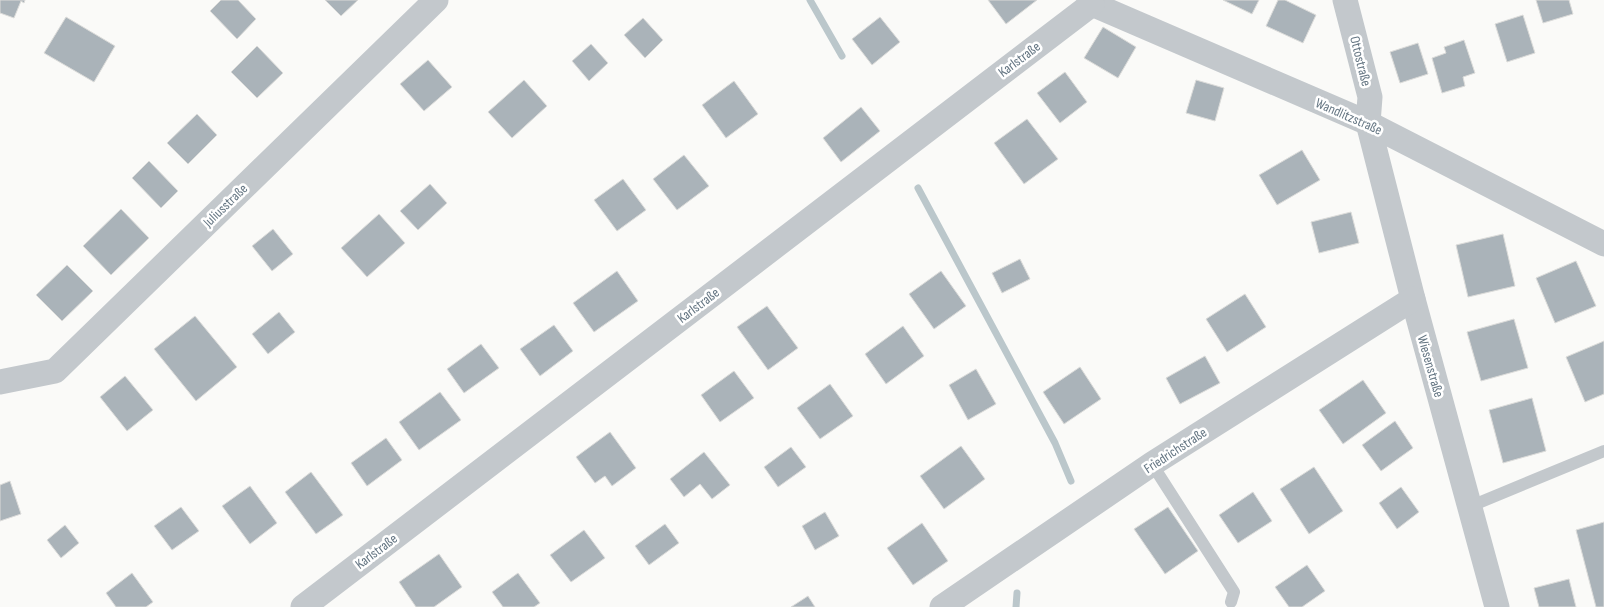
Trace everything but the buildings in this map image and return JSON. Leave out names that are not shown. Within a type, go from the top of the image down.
[{"type":"street","name":"Juliusstraße","points":[[0,382],[55,371],[436,0]]},
{"type":"street","name":"Ottostraße","points":[[1346,0],[1370,97],[1368,123]]},
{"type":"street","name":"Wandlitzstraße","points":[[1091,2],[1368,123],[1604,244]]},
{"type":"street","name":"Karlstraße","points":[[303,607],[1091,2]]},
{"type":"street","name":"Wiesenstraße","points":[[1368,123],[1413,299],[1497,607]]},
{"type":"street","name":"Friedrichstraße","points":[[942,607],[1152,464],[1413,299]]},
{"type":"lane","points":[[1471,506],[1604,451]]},
{"type":"lane","points":[[1152,464],[1234,592],[1231,602]]},
{"type":"waterway","points":[[810,0],[842,56]]},
{"type":"waterway","points":[[918,188],[1055,443],[1071,481]]},
{"type":"waterway","points":[[1016,607],[1017,593]]}]
